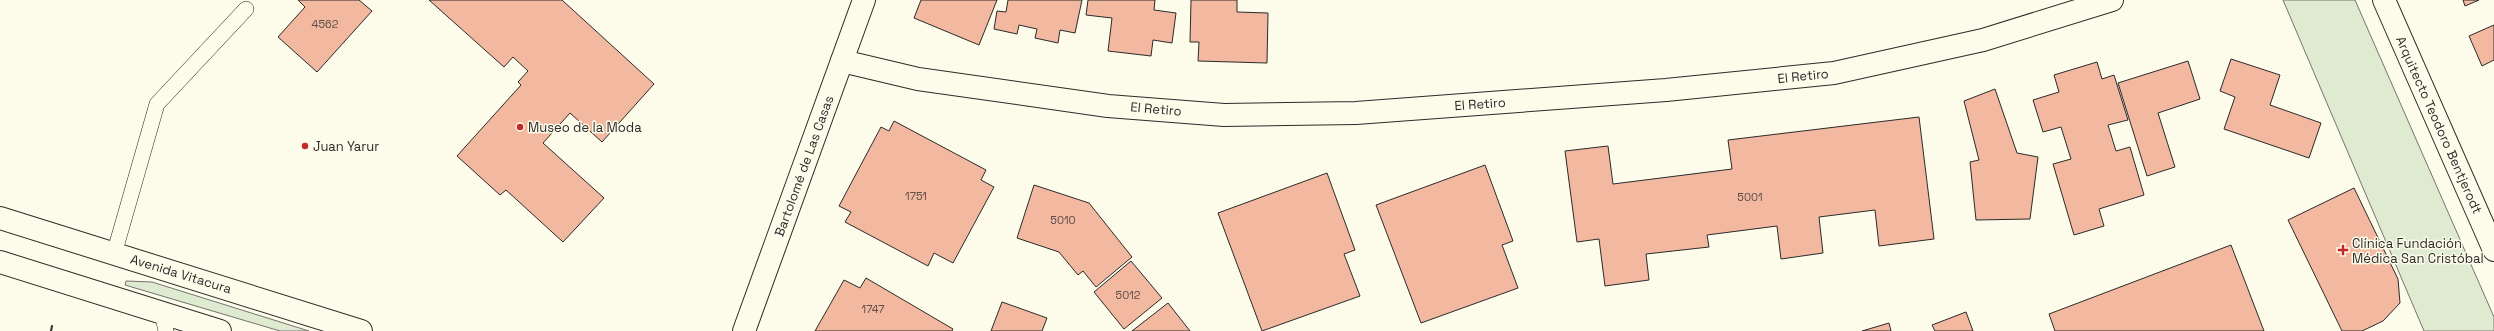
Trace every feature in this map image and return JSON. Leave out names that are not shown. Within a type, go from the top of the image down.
[{"type":"street","name":"El Retiro","points":[[842,61],[918,79],[1108,106],[1224,115],[1356,113],[1666,90],[1834,72],[1983,40],[2112,0]]},
{"type":"street","name":"Arquitecto Teodoro Bentjerodt","points":[[2384,0],[2494,250]]},
{"type":"street","name":"Bartolomé de Las Casas","points":[[744,331],[842,61],[858,3]]},
{"type":"street","name":"Avenida Vitacura","points":[[0,218],[361,331]]},
{"type":"street","points":[[0,262],[164,322],[216,330]]},
{"type":"lane","points":[[114,254],[157,104],[246,9]]},
{"type":"green space","points":[[2283,0],[2355,0],[2494,317],[2494,331],[2424,331]]},
{"type":"green space","points":[[126,281],[152,282],[309,331],[280,331],[125,285]]},
{"type":"building","points":[[298,0],[359,0],[372,11],[317,72],[278,37],[305,7]]},
{"type":"building","name":"Museo de la Moda","points":[[429,0],[562,0],[654,84],[602,142],[570,113],[543,143],[604,198],[563,242],[506,190],[500,195],[457,156],[521,85],[518,82],[528,71],[513,57],[504,67]]},
{"type":"building","points":[[921,0],[997,0],[979,45],[914,18]]},
{"type":"building","points":[[1008,0],[1082,0],[1075,33],[1060,30],[1058,43],[1035,38],[1037,29],[1019,25],[1017,34],[994,29],[997,11],[1006,12]]},
{"type":"building","points":[[1088,0],[1155,0],[1154,10],[1176,13],[1172,43],[1153,40],[1151,56],[1108,51],[1112,18],[1086,15]]},
{"type":"building","points":[[1191,0],[1237,0],[1237,12],[1268,13],[1267,63],[1198,61],[1199,42],[1190,42]]},
{"type":"building","points":[[2463,0],[2479,0],[2465,6]]},
{"type":"building","points":[[2494,25],[2494,60],[2482,66],[2469,36]]},
{"type":"building","points":[[2231,59],[2280,75],[2270,105],[2321,123],[2309,158],[2224,129],[2235,97],[2220,91]]},
{"type":"building","points":[[2188,61],[2200,99],[2158,113],[2175,167],[2147,176],[2118,83]]},
{"type":"building","points":[[2097,62],[2102,79],[2114,75],[2128,120],[2108,125],[2116,151],[2130,147],[2144,195],[2099,209],[2104,226],[2074,235],[2053,164],[2071,159],[2061,127],[2043,132],[2033,100],[2059,92],[2054,75]]},
{"type":"building","points":[[1995,89],[2017,153],[2038,157],[2030,219],[1976,220],[1970,162],[1979,160],[1964,101]]},
{"type":"building","points":[[1919,117],[1934,239],[1879,246],[1875,210],[1819,217],[1823,253],[1781,259],[1777,226],[1707,235],[1709,247],[1646,254],[1649,280],[1605,286],[1599,239],[1577,242],[1565,151],[1608,146],[1613,184],[1732,169],[1728,140]]},
{"type":"building","points":[[894,121],[986,170],[981,180],[994,187],[953,263],[934,253],[928,266],[845,222],[851,212],[839,206],[881,127],[889,131]]},
{"type":"building","points":[[1485,165],[1513,241],[1502,245],[1518,288],[1421,323],[1376,205]]},
{"type":"building","points":[[1327,173],[1355,250],[1344,254],[1360,296],[1262,331],[1218,213]]},
{"type":"building","points":[[1034,185],[1089,203],[1132,257],[1096,287],[1083,271],[1078,275],[1059,252],[1017,238]]},
{"type":"building","name":"Clínica Fundación Médica San Cristóbal","points":[[2354,188],[2398,279],[2400,303],[2383,321],[2362,331],[2342,331],[2288,220]]},
{"type":"building","points":[[2231,245],[2264,331],[2055,331],[2049,314]]},
{"type":"building","points":[[1131,261],[1162,298],[1124,329],[1094,292]]},
{"type":"building","points":[[866,278],[953,329],[952,331],[815,331],[844,280],[860,288]]},
{"type":"building","points":[[1002,302],[1047,318],[1042,331],[991,331]]},
{"type":"building","points":[[1168,303],[1190,331],[1132,331]]},
{"type":"building","points":[[1966,312],[1973,331],[1935,331],[1932,325]]},
{"type":"building","points":[[1889,323],[1891,331],[1862,331]]},
{"type":"wall","points":[[51,331],[52,326]]},
{"type":"place","name":"Museo de la Moda","points":[[520,127]]},
{"type":"place","name":"Juan Yarur","points":[[305,146]]},
{"type":"place","name":"Clínica Fundación Médica San Cristóbal","points":[[2343,250]]}]
